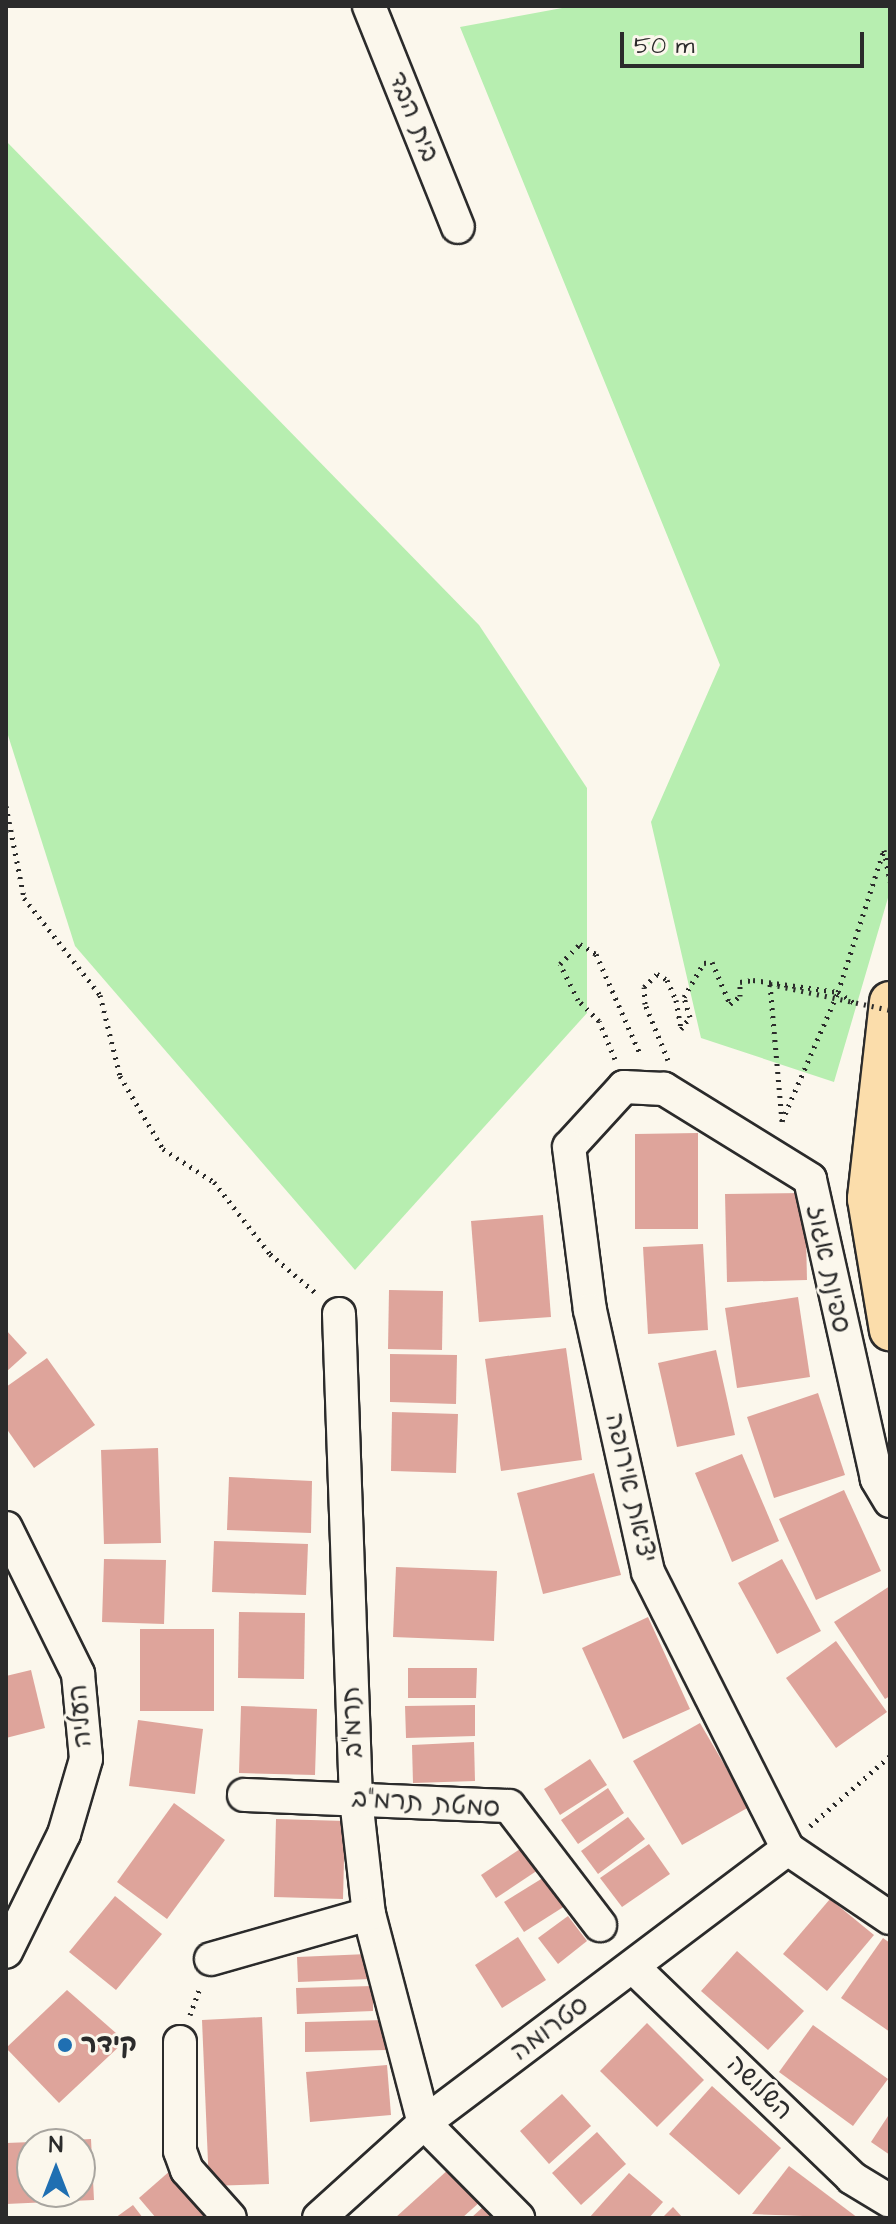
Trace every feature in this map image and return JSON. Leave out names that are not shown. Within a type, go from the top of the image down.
[{"type":"main road","points":[[888,1011],[868,1199],[890,1330]]},
{"type":"street","name":"בית הבד","points":[[369,6],[458,227]]},
{"type":"street","name":"יציאת אירופה","points":[[634,1075],[569,1147],[590,1310],[648,1572],[788,1849]]},
{"type":"street","name":"ספינת אגוז","points":[[634,1075],[664,1089],[810,1179],[877,1479],[890,1501]]},
{"type":"street","name":"תרמ\"ב","points":[[339,1314],[356,1799],[369,1914],[424,2123]]},
{"type":"street","name":"העליה","points":[[6,1528],[78,1674],[86,1759],[64,1834],[6,1952]]},
{"type":"street","name":"סמטת תרמ\"ב","points":[[244,1795],[509,1806],[600,1925]]},
{"type":"street","points":[[788,1849],[890,1918]]},
{"type":"street","name":"סטרומה","points":[[319,2218],[424,2123],[788,1849]]},
{"type":"street","points":[[211,1959],[369,1914]]},
{"type":"street","name":"השלושה","points":[[633,1967],[852,2178],[890,2201]]},
{"type":"street","points":[[180,2042],[180,2151],[187,2170],[230,2218]]},
{"type":"street","points":[[424,2123],[518,2218]]},
{"type":"path","points":[[6,806],[24,898],[100,995],[120,1076],[163,1149],[214,1182],[270,1254],[339,1314]]},
{"type":"path","points":[[770,984],[782,1121],[838,992],[884,850],[890,881]]},
{"type":"path","points":[[580,944],[596,954],[634,1075],[599,1021],[578,1000],[560,964],[580,944]]},
{"type":"path","points":[[662,1073],[669,1063],[645,1004],[644,987],[657,974],[667,980],[676,1000],[681,1029],[690,1017],[684,997],[704,963],[712,962],[730,1004],[740,996],[740,982],[838,992],[888,1011]]},
{"type":"path","points":[[770,984],[888,1011]]},
{"type":"path","points":[[788,1849],[832,1803],[890,1756]]},
{"type":"path","points":[[180,2042],[211,1959]]},
{"type":"green space","points":[[573,6],[890,6],[890,891],[834,1082],[701,1038],[651,822],[720,665],[460,27]]},
{"type":"green space","points":[[6,141],[479,625],[587,788],[587,1013],[355,1270],[75,946],[6,729]]},
{"type":"building","points":[[698,1133],[698,1229],[635,1229],[635,1134]]},
{"type":"building","points":[[805,1193],[807,1280],[727,1282],[725,1194]]},
{"type":"building","points":[[543,1215],[551,1317],[479,1322],[471,1221]]},
{"type":"building","points":[[703,1244],[708,1330],[648,1334],[643,1247]]},
{"type":"building","points":[[389,1290],[443,1291],[442,1350],[388,1349]]},
{"type":"building","points":[[798,1297],[810,1377],[737,1388],[725,1308]]},
{"type":"building","points":[[6,1330],[27,1353],[6,1372]]},
{"type":"building","points":[[566,1348],[582,1460],[501,1471],[485,1359]]},
{"type":"building","points":[[716,1350],[735,1435],[677,1447],[658,1363]]},
{"type":"building","points":[[390,1354],[457,1355],[456,1404],[390,1402]]},
{"type":"building","points":[[47,1358],[95,1425],[34,1468],[6,1428],[6,1387]]},
{"type":"building","points":[[818,1393],[845,1475],[774,1498],[747,1417]]},
{"type":"building","points":[[392,1412],[458,1414],[456,1473],[391,1471]]},
{"type":"building","points":[[158,1448],[161,1543],[104,1544],[101,1450]]},
{"type":"building","points":[[742,1454],[779,1541],[732,1562],[695,1473]]},
{"type":"building","points":[[594,1473],[621,1575],[543,1594],[517,1493]]},
{"type":"building","points":[[229,1477],[312,1481],[311,1533],[227,1530]]},
{"type":"building","points":[[844,1490],[881,1571],[816,1600],[779,1519]]},
{"type":"building","points":[[214,1541],[308,1544],[306,1595],[212,1592]]},
{"type":"building","points":[[104,1559],[166,1560],[164,1624],[102,1622]]},
{"type":"building","points":[[782,1559],[821,1631],[777,1654],[738,1583]]},
{"type":"building","points":[[396,1567],[497,1571],[494,1641],[393,1637]]},
{"type":"building","points":[[890,1586],[890,1696],[885,1699],[834,1622]]},
{"type":"building","points":[[239,1612],[305,1613],[304,1679],[238,1678]]},
{"type":"building","points":[[648,1617],[690,1709],[623,1739],[582,1648]]},
{"type":"building","points":[[140,1629],[214,1629],[214,1711],[140,1711]]},
{"type":"building","points":[[836,1641],[887,1712],[836,1748],[786,1678]]},
{"type":"building","points":[[408,1668],[477,1668],[476,1698],[408,1698]]},
{"type":"building","points":[[31,1670],[45,1728],[6,1738],[6,1676]]},
{"type":"building","points":[[475,1705],[475,1736],[406,1738],[405,1706]]},
{"type":"building","points":[[241,1706],[317,1709],[315,1775],[239,1773]]},
{"type":"building","points":[[138,1720],[203,1729],[195,1794],[129,1786]]},
{"type":"building","points":[[700,1723],[749,1807],[682,1845],[633,1761]]},
{"type":"building","points":[[474,1742],[475,1781],[413,1783],[412,1745]]},
{"type":"building","points":[[590,1759],[607,1785],[560,1815],[544,1789]]},
{"type":"building","points":[[608,1788],[624,1813],[578,1844],[561,1820]]},
{"type":"building","points":[[174,1803],[225,1840],[167,1919],[117,1882]]},
{"type":"building","points":[[628,1817],[645,1839],[598,1874],[581,1851]]},
{"type":"building","points":[[276,1819],[345,1821],[343,1899],[274,1897]]},
{"type":"building","points":[[649,1844],[670,1874],[622,1907],[600,1878]]},
{"type":"building","points":[[526,1845],[541,1868],[496,1898],[481,1875]]},
{"type":"building","points":[[546,1876],[565,1906],[524,1932],[504,1902]]},
{"type":"building","points":[[115,1896],[162,1934],[116,1990],[69,1952]]},
{"type":"building","points":[[830,1899],[874,1935],[827,1991],[783,1954]]},
{"type":"building","points":[[568,1916],[587,1941],[558,1964],[538,1938]]},
{"type":"building","points":[[518,1937],[546,1980],[502,2008],[475,1965]]},
{"type":"building","points":[[883,1938],[890,1943],[890,2032],[841,1998]]},
{"type":"building","points":[[737,1951],[804,2011],[768,2050],[701,1991]]},
{"type":"building","points":[[368,1954],[370,1979],[298,1982],[297,1957]]},
{"type":"building","points":[[373,1986],[373,2011],[297,2014],[296,1988]]},
{"type":"building","name":"קידר","points":[[67,1990],[125,2041],[59,2103],[6,2048]]},
{"type":"building","points":[[262,2017],[269,2184],[209,2186],[202,2020]]},
{"type":"building","points":[[385,2020],[386,2050],[305,2052],[305,2022]]},
{"type":"building","points":[[647,2023],[704,2080],[657,2127],[600,2071]]},
{"type":"building","points":[[813,2025],[888,2079],[853,2126],[779,2072]]},
{"type":"building","points":[[387,2065],[391,2115],[310,2122],[306,2072]]},
{"type":"building","points":[[712,2086],[781,2148],[739,2195],[669,2134]]},
{"type":"building","points":[[562,2094],[591,2126],[549,2164],[520,2131]]},
{"type":"building","points":[[890,2113],[890,2155],[871,2142]]},
{"type":"building","points":[[597,2132],[626,2164],[581,2205],[552,2173]]},
{"type":"building","points":[[6,2143],[16,2143],[16,2204],[6,2204]]},
{"type":"building","points":[[789,2166],[858,2218],[752,2214]]},
{"type":"building","points":[[450,2168],[481,2201],[462,2218],[395,2218]]},
{"type":"building","points":[[171,2170],[213,2218],[156,2218],[139,2198]]},
{"type":"building","points":[[629,2173],[663,2202],[649,2218],[589,2218]]},
{"type":"building","points":[[133,2205],[143,2218],[115,2218]]},
{"type":"building","points":[[483,2207],[493,2218],[471,2218]]},
{"type":"building","points":[[673,2207],[683,2218],[662,2218]]},
{"type":"place","name":"קידר","points":[[65,2045]]}]
